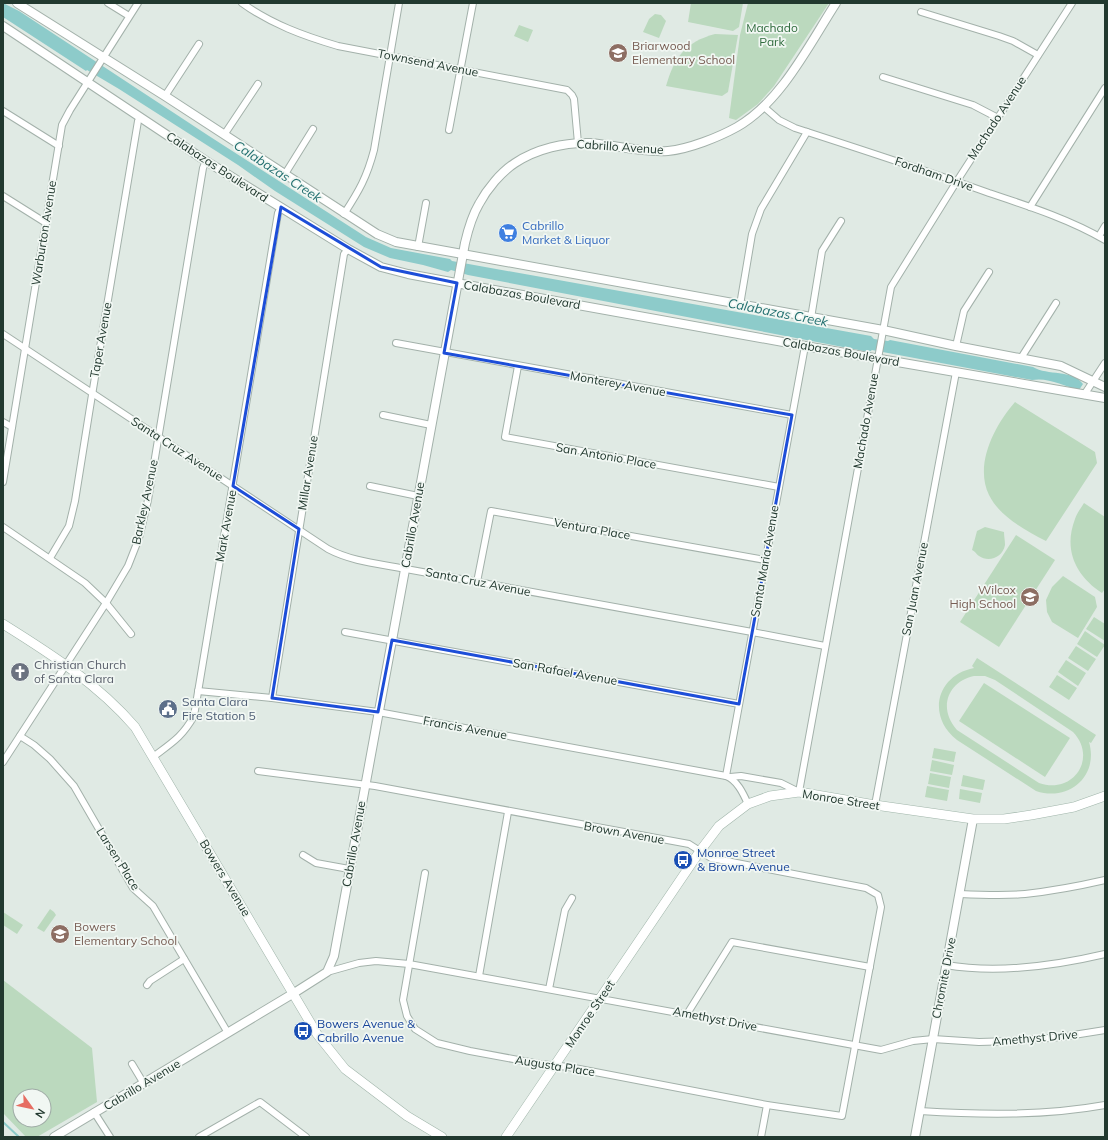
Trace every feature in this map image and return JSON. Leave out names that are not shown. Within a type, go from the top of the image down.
[{"type":"main road","name":"Bowers Avenue","points":[[3,624],[66,665],[94,686],[136,727],[317,1034],[346,1069],[407,1116],[442,1137]]},
{"type":"main road","name":"Monroe Street","points":[[506,1137],[700,851],[719,826],[748,804],[770,796],[798,792],[973,819],[1004,819],[1074,807],[1105,796]]},
{"type":"street","points":[[17,3],[165,96],[344,214],[377,234],[396,242],[418,247],[461,263],[740,305],[883,330],[956,346],[1061,366],[1105,387]]},
{"type":"street","points":[[108,3],[129,16]]},
{"type":"street","name":"Warburton Avenue","points":[[3,482],[62,125],[138,3]]},
{"type":"street","name":"Townsend Avenue","points":[[242,3],[281,25],[308,37],[338,46],[566,90],[574,99],[578,143]]},
{"type":"street","points":[[344,214],[361,188],[369,170],[399,3]]},
{"type":"street","points":[[449,130],[473,3]]},
{"type":"street","name":"Cabrillo Avenue","points":[[54,1137],[294,994],[326,972],[334,956],[457,283],[468,228],[478,204],[489,189],[514,163],[554,147],[578,143],[653,151],[670,151],[704,142],[737,127],[764,107],[785,83],[836,3]]},
{"type":"street","name":"Machado Avenue","points":[[798,792],[891,287],[957,181],[1072,3]]},
{"type":"street","points":[[921,12],[1013,41],[1038,55]]},
{"type":"street","name":"Calabazas Boulevard","points":[[3,26],[206,161],[348,249],[381,266],[408,274],[457,283],[805,346],[878,355],[956,372],[1105,398]]},
{"type":"street","points":[[165,96],[199,44]]},
{"type":"street","points":[[883,77],[973,105],[998,118]]},
{"type":"street","points":[[224,135],[258,84]]},
{"type":"street","points":[[1030,207],[1105,88]]},
{"type":"street","name":"Fordham Drive","points":[[764,107],[782,122],[807,132],[957,181],[1030,207],[1064,220],[1105,240]]},
{"type":"street","points":[[3,111],[59,146]]},
{"type":"street","name":"Taper Avenue","points":[[50,558],[69,526],[76,501],[92,394],[138,121],[140,117]]},
{"type":"street","points":[[285,174],[313,129]]},
{"type":"street","points":[[740,305],[752,234],[761,209],[807,132]]},
{"type":"street","name":"Barkley Avenue","points":[[3,762],[106,603],[128,566],[140,538],[148,500],[203,168],[206,161]]},
{"type":"street","points":[[3,196],[46,223]]},
{"type":"street","points":[[418,247],[426,203]]},
{"type":"street","name":"Mark Avenue","points":[[153,757],[177,740],[187,728],[194,716],[278,213],[281,207]]},
{"type":"street","points":[[811,318],[822,251],[841,221]]},
{"type":"street","points":[[1099,236],[1105,226]]},
{"type":"street","name":"Millar Avenue","points":[[272,698],[344,254],[348,249]]},
{"type":"street","points":[[956,346],[964,311],[989,272]]},
{"type":"street","points":[[1021,358],[1056,303]]},
{"type":"street","name":"Santa Cruz Avenue","points":[[3,334],[158,438],[328,549],[348,558],[825,646]]},
{"type":"street","name":"Monterey Avenue","points":[[396,343],[792,416]]},
{"type":"street","name":"Santa Maria Avenue","points":[[728,777],[739,704],[805,346]]},
{"type":"street","points":[[1084,395],[1105,363]]},
{"type":"street","name":"San Antonio Place","points":[[518,366],[505,437],[779,487]]},
{"type":"street","name":"San Juan Avenue","points":[[875,805],[956,372]]},
{"type":"street","points":[[383,415],[431,424]]},
{"type":"street","points":[[3,422],[12,427]]},
{"type":"street","points":[[370,486],[418,496]]},
{"type":"street","name":"Ventura Place","points":[[477,582],[491,511],[765,560]]},
{"type":"street","points":[[3,527],[85,583],[106,603],[131,634]]},
{"type":"street","name":"San Rafael Avenue","points":[[345,632],[739,704]]},
{"type":"street","name":"Francis Avenue","points":[[198,691],[272,698],[378,712],[728,777],[741,776],[781,783],[798,792]]},
{"type":"street","name":"Larsen Place","points":[[20,736],[34,745],[50,759],[74,786],[133,888],[153,906],[228,1033]]},
{"type":"street","name":"Brown Avenue","points":[[258,771],[365,785],[689,844],[711,858],[866,888],[878,895],[881,907],[870,967]]},
{"type":"street","points":[[728,777],[739,788],[748,804]]},
{"type":"street","points":[[479,976],[508,812]]},
{"type":"street","name":"Chromite Drive","points":[[915,1137],[973,819]]},
{"type":"street","points":[[303,855],[316,863],[349,869]]},
{"type":"street","name":"Augusta Place","points":[[425,873],[403,1000],[407,1016],[415,1029],[437,1043],[470,1051],[767,1105],[842,1116],[855,1046]]},
{"type":"street","points":[[960,894],[1025,894],[1105,880]]},
{"type":"street","points":[[549,989],[565,910],[572,898]]},
{"type":"street","points":[[686,1014],[732,942],[870,967],[855,1046]]},
{"type":"street","points":[[946,965],[969,969],[1026,968],[1082,960],[1105,954]]},
{"type":"street","points":[[147,985],[150,981],[184,959]]},
{"type":"street","name":"Amethyst Drive","points":[[326,972],[359,963],[370,962],[409,964],[880,1050],[914,1041],[1012,1041],[1061,1037],[1105,1030]]},
{"type":"street","points":[[132,1064],[144,1084]]},
{"type":"street","points":[[199,1137],[260,1102],[306,1137]]},
{"type":"street","points":[[761,1137],[767,1105]]},
{"type":"street","points":[[920,1112],[961,1114],[1039,1113],[1105,1105]]},
{"type":"street","points":[[94,1112],[110,1137]]},
{"type":"highlighted area","points":[[281,207],[381,267],[457,283],[444,353],[792,415],[739,704],[392,640],[378,712],[272,698],[299,529],[233,486]]},
{"type":"green space","points":[[691,3],[743,3],[739,27],[733,31],[688,22]]},
{"type":"green space","name":"Machado Park","points":[[748,3],[829,3],[774,86],[758,104],[736,120],[729,118],[740,35]]},
{"type":"green space","points":[[655,14],[661,15],[666,21],[659,38],[643,32],[649,19]]},
{"type":"green space","points":[[519,25],[533,30],[528,42],[514,36]]},
{"type":"green space","points":[[715,34],[738,35],[728,92],[722,96],[666,86],[673,67],[682,52],[705,37]]},
{"type":"green space","points":[[1015,402],[1095,452],[1097,463],[1046,541],[1006,516],[994,503],[989,495],[985,483],[985,458],[989,446],[1000,422]]},
{"type":"green space","points":[[1084,503],[1105,517],[1105,589],[1102,593],[1085,579],[1074,561],[1071,552],[1070,541],[1072,530],[1076,517]]},
{"type":"green space","points":[[985,527],[1004,532],[1004,549],[999,556],[995,558],[983,558],[972,550],[977,531]]},
{"type":"green space","points":[[1016,535],[1055,560],[999,647],[960,622]]},
{"type":"green space","points":[[1063,576],[1095,597],[1097,607],[1078,638],[1052,622],[1047,612],[1046,600],[1052,587]]},
{"type":"green space","points":[[1094,617],[1105,624],[1105,641],[1086,629]]},
{"type":"green space","points":[[1085,631],[1105,645],[1097,657],[1077,644]]},
{"type":"green space","points":[[1076,646],[1096,659],[1088,671],[1068,658]]},
{"type":"green space","points":[[977,658],[1096,735],[1091,743],[1089,742],[1091,754],[1090,766],[1079,783],[1060,793],[1036,791],[957,740],[947,730],[941,720],[939,709],[940,698],[944,688],[951,679],[961,672],[974,668],[972,666]],"holes":[[[974,676],[985,676],[995,680],[1073,732],[1080,742],[1083,753],[1082,763],[1078,772],[1071,779],[1062,784],[1051,785],[1039,783],[957,730],[951,722],[948,714],[948,697],[957,684],[965,679]]]},
{"type":"green space","points":[[1066,660],[1086,673],[1078,686],[1058,672]]},
{"type":"green space","points":[[1057,675],[1077,688],[1069,700],[1049,687]]},
{"type":"green space","points":[[984,683],[1070,738],[1045,777],[959,721]]},
{"type":"green space","points":[[934,748],[956,752],[954,762],[932,758]]},
{"type":"green space","points":[[932,760],[954,765],[952,775],[930,771]]},
{"type":"green space","points":[[930,773],[951,777],[949,788],[928,784]]},
{"type":"green space","points":[[963,775],[985,780],[983,790],[961,786]]},
{"type":"green space","points":[[927,786],[949,790],[947,801],[925,797]]},
{"type":"green space","points":[[960,789],[982,793],[980,803],[959,799]]},
{"type":"green space","points":[[50,909],[56,915],[44,932],[37,928]]},
{"type":"green space","points":[[3,912],[23,925],[17,934],[3,925]]},
{"type":"green space","points":[[3,980],[92,1048],[97,1102],[37,1137],[26,1137],[17,1128],[52,1128],[52,1088],[12,1088],[12,1122],[3,1113]]},
{"type":"water","points":[[3,3],[19,11],[366,237],[391,248],[450,259],[452,261],[871,336],[874,339],[890,340],[1033,367],[1039,370],[1073,376],[1083,384],[1079,390],[1050,381],[1038,379],[1032,380],[872,350],[869,352],[468,275],[451,270],[448,272],[390,258],[364,247],[119,89],[87,70],[86,71],[3,17]]},
{"type":"waterway","points":[[3,1122],[19,1137]]},
{"type":"place","name":"Briarwood Elementary School","points":[[618,53]]},
{"type":"place","name":"Cabrillo Market & Liquor","points":[[508,233]]},
{"type":"place","name":"Wilcox High School","points":[[1030,597]]},
{"type":"place","name":"Christian Church of Santa Clara","points":[[20,672]]},
{"type":"place","name":"Santa Clara Fire Station 5","points":[[168,709]]},
{"type":"place","name":"Monroe Street & Brown Avenue","points":[[683,860]]},
{"type":"place","name":"Bowers Elementary School","points":[[60,934]]},
{"type":"place","name":"Bowers Avenue & Cabrillo Avenue","points":[[303,1031]]},
{"type":"water label","name":"Calabazas Creek","points":[[278,171]]},
{"type":"water label","name":"Calabazas Creek","points":[[778,312]]}]
